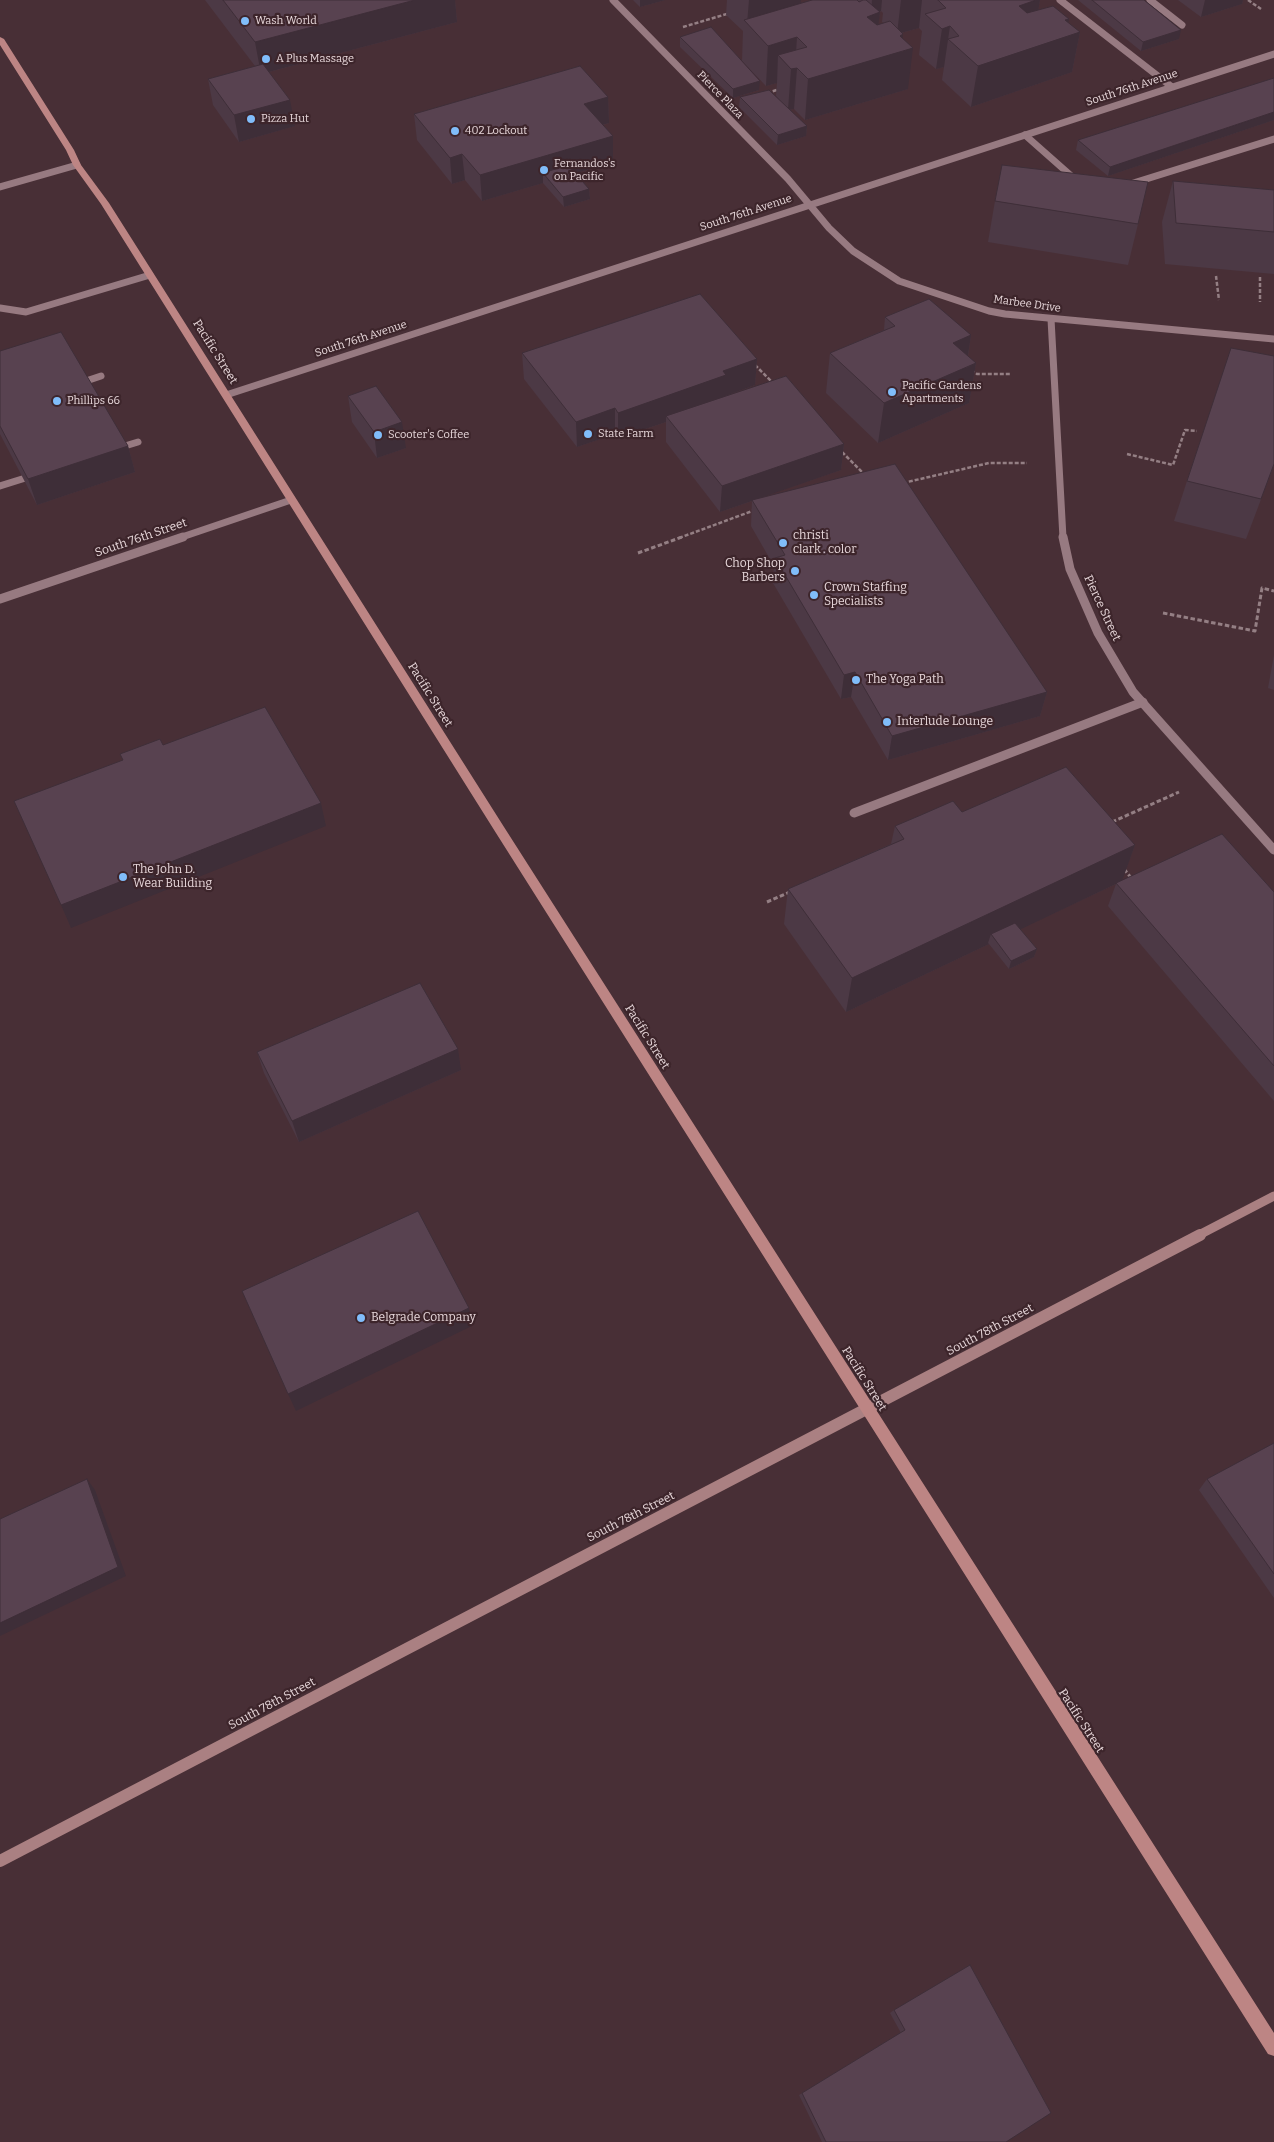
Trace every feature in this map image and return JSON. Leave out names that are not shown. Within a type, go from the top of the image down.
[{"type":"main road","name":"Pacific Street","points":[[0,39],[70,150],[77,165],[105,203],[867,1410],[1274,2048]]},
{"type":"main road","name":"South 78th Street","points":[[0,1861],[1274,1196]]},
{"type":"street","name":"Pierce Plaza","points":[[613,0],[788,179],[810,205]]},
{"type":"street","points":[[1060,0],[1172,87]]},
{"type":"street","points":[[1150,0],[1182,25]]},
{"type":"street","name":"South 76th Avenue","points":[[226,395],[1274,54]]},
{"type":"street","points":[[1025,135],[1086,189]]},
{"type":"street","points":[[1122,186],[1274,138]]},
{"type":"street","points":[[0,187],[77,165]]},
{"type":"street","name":"Marbee Drive","points":[[810,205],[853,251],[899,281],[989,311],[1051,319],[1274,339]]},
{"type":"street","points":[[0,308],[26,312],[150,275]]},
{"type":"street","name":"Pierce Street","points":[[1051,319],[1061,529],[1070,569],[1098,633],[1133,692],[1274,850]]},
{"type":"street","points":[[64,388],[101,376]]},
{"type":"street","points":[[111,450],[138,442]]},
{"type":"street","points":[[0,486],[46,471]]},
{"type":"street","name":"South 76th Street","points":[[0,599],[291,500]]},
{"type":"street","points":[[854,813],[1143,702]]},
{"type":"path","points":[[1248,0],[1261,9]]},
{"type":"path","points":[[649,37],[739,10]]},
{"type":"path","points":[[1216,276],[1219,301]]},
{"type":"path","points":[[1260,277],[1260,302]]},
{"type":"path","points":[[754,364],[775,385]]},
{"type":"path","points":[[964,366],[978,374],[1010,374]]},
{"type":"path","points":[[1127,454],[1173,465],[1185,430],[1197,431]]},
{"type":"path","points":[[838,449],[866,477]]},
{"type":"path","points":[[897,484],[989,463],[1058,462]]},
{"type":"path","points":[[638,553],[742,513],[761,509]]},
{"type":"path","points":[[1163,613],[1255,631],[1262,588],[1274,591]]},
{"type":"path","points":[[1109,823],[1185,790]]},
{"type":"path","points":[[1124,868],[1136,884]]},
{"type":"path","points":[[767,902],[793,891]]},
{"type":"building","points":[[223,0],[415,0],[255,42]]},
{"type":"building","points":[[812,0],[857,0],[859,2],[866,0],[880,12],[867,17],[877,25],[890,21],[903,34],[900,36],[913,48],[808,79],[797,68],[791,69],[778,55],[807,47],[797,37],[768,46],[744,20]]},
{"type":"building","points":[[938,0],[1036,0],[1019,6],[1027,13],[1053,6],[1069,19],[1065,20],[1080,32],[978,66],[948,39],[959,36],[950,26],[942,29],[925,14],[946,8]]},
{"type":"building","points":[[1092,0],[1144,0],[1181,30],[1143,42]]},
{"type":"building","points":[[711,27],[760,81],[733,89],[680,37]]},
{"type":"building","points":[[263,64],[290,100],[234,115],[208,79]]},
{"type":"building","points":[[580,66],[608,97],[584,104],[613,136],[480,175],[462,154],[450,158],[414,114]]},
{"type":"building","points":[[1274,78],[1274,112],[1110,167],[1078,140]]},
{"type":"building","points":[[769,90],[807,126],[778,135],[740,97]]},
{"type":"building","points":[[568,165],[589,189],[563,197],[543,173]]},
{"type":"building","points":[[1002,165],[1148,182],[1138,224],[995,201]]},
{"type":"building","points":[[1173,181],[1274,190],[1274,232],[1176,223]]},
{"type":"building","points":[[700,294],[757,359],[723,371],[726,375],[618,413],[615,408],[576,422],[522,353]]},
{"type":"building","points":[[929,299],[971,335],[953,343],[976,363],[884,403],[830,353],[895,326],[885,317]]},
{"type":"building","points":[[61,332],[128,446],[28,479],[0,426],[0,351]]},
{"type":"building","points":[[1231,348],[1274,356],[1274,464],[1261,499],[1187,481]]},
{"type":"building","points":[[786,376],[844,444],[722,486],[666,416]]},
{"type":"building","points":[[376,386],[402,422],[374,432],[348,396]]},
{"type":"building","points":[[895,464],[1047,692],[892,736],[855,672],[844,675],[775,558],[785,555],[752,500]]},
{"type":"building","name":"The John D. Wear Building","points":[[265,707],[321,803],[61,905],[14,801],[123,760],[120,754],[160,739],[163,745]]},
{"type":"building","points":[[1066,767],[1135,845],[852,978],[788,889],[904,839],[895,826],[953,801],[962,812]]},
{"type":"building","points":[[1222,834],[1274,892],[1274,1066],[1116,883]]},
{"type":"building","points":[[1015,923],[1037,949],[1011,961],[991,934]]},
{"type":"building","points":[[420,983],[458,1049],[292,1121],[257,1052]]},
{"type":"building","name":"Belgrade Company","points":[[418,1211],[469,1308],[288,1394],[242,1291]]},
{"type":"building","points":[[1274,1443],[1274,1574],[1207,1479]]},
{"type":"building","points":[[87,1479],[118,1567],[0,1623],[0,1519]]},
{"type":"building","points":[[970,1965],[1051,2113],[1006,2142],[826,2142],[802,2093],[905,2030],[894,2010]]},
{"type":"place","name":"Wash World","points":[[245,21]]},
{"type":"place","name":"A Plus Massage","points":[[266,59]]},
{"type":"place","name":"Pizza Hut","points":[[251,119]]},
{"type":"place","name":"402 Lockout","points":[[455,131]]},
{"type":"place","name":"Fernandos's on Pacific","points":[[544,170]]},
{"type":"place","name":"Pacific Gardens Apartments","points":[[892,392]]},
{"type":"place","name":"Phillips 66","points":[[57,401]]},
{"type":"place","name":"State Farm","points":[[588,434]]},
{"type":"place","name":"Scooter's Coffee","points":[[378,435]]},
{"type":"place","name":"christi clark . color","points":[[783,543]]},
{"type":"place","name":"Chop Shop Barbers","points":[[795,571]]},
{"type":"place","name":"Crown Staffing Specialists","points":[[814,595]]},
{"type":"place","name":"The Yoga Path","points":[[856,680]]},
{"type":"place","name":"Interlude Lounge","points":[[887,722]]},
{"type":"place","name":"The John D. Wear Building","points":[[123,877]]},
{"type":"place","name":"Belgrade Company","points":[[361,1318]]}]
